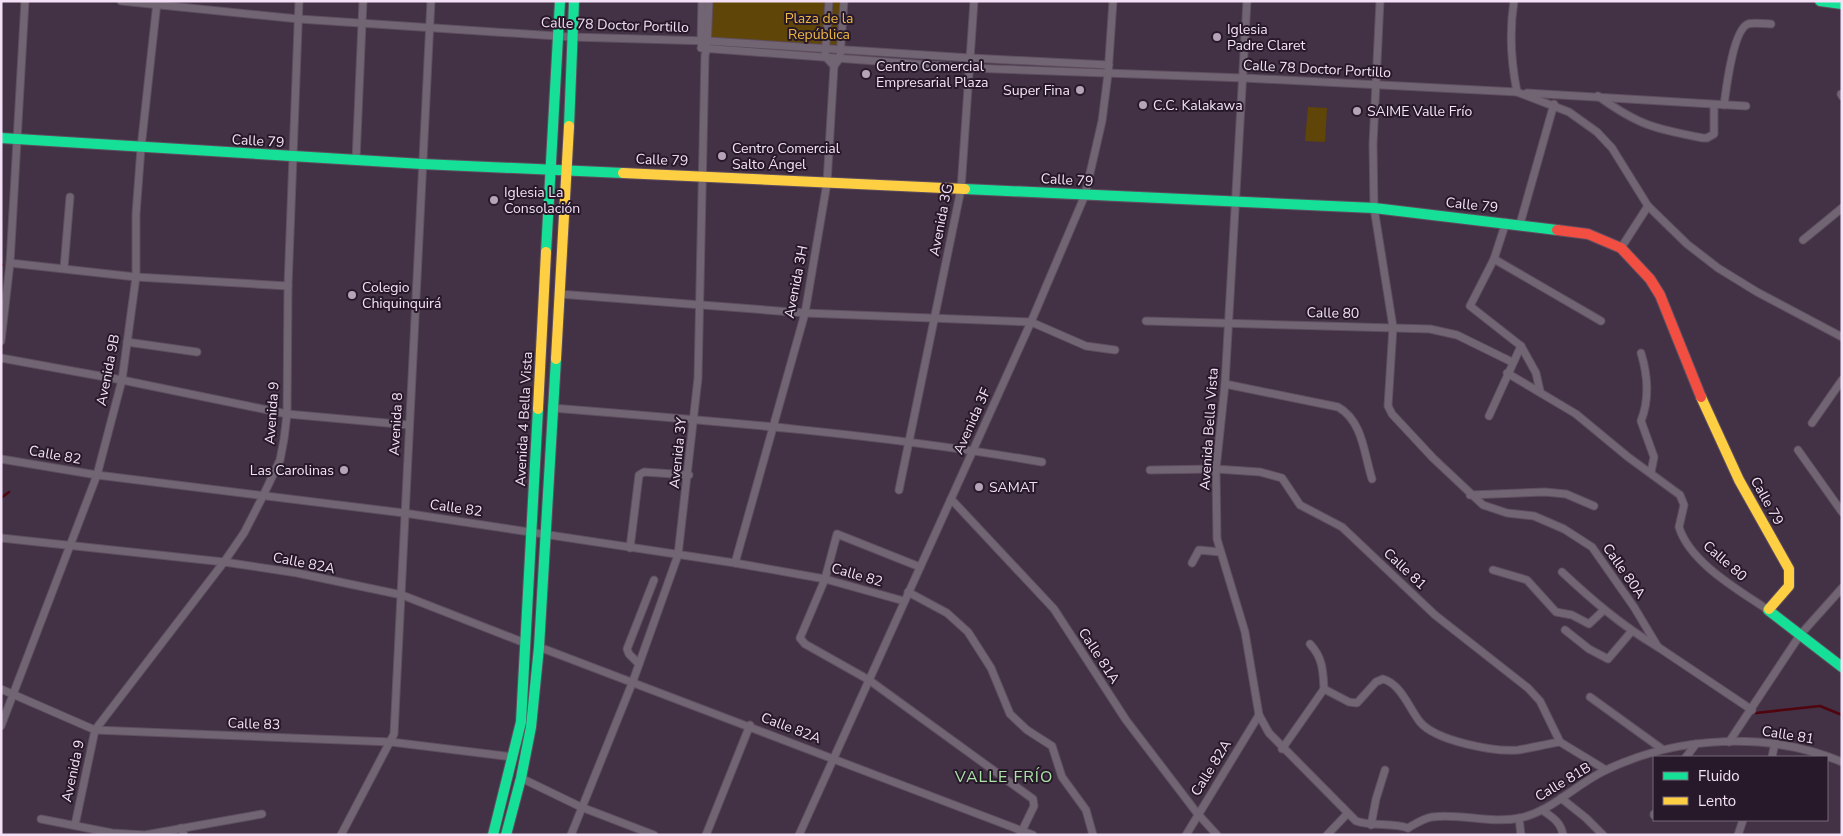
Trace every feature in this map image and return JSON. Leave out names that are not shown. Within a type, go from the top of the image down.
[{"type":"street","points":[[1,341],[10,262],[24,1]]},
{"type":"street","name":"Calle 78 Doctor Portillo","points":[[121,1],[157,3],[299,20],[572,36],[970,68],[1244,78],[1517,92],[1554,104],[1583,120],[1597,132],[1612,148],[1648,206],[1687,244],[1718,268],[1757,292],[1842,337]]},
{"type":"street","name":"Avenida 9","points":[[75,825],[94,730],[224,562],[244,533],[280,460],[287,414],[288,286],[299,1]]},
{"type":"street","points":[[356,160],[363,1]]},
{"type":"street","name":"Avenida 8","points":[[344,833],[394,734],[431,1]]},
{"type":"street","name":"Avenida 4 Bella Vista","points":[[493,835],[521,722],[560,1]]},
{"type":"street","name":"Avenida 4 Bella Vista","points":[[506,835],[521,778],[531,727],[539,647],[567,170],[574,1]]},
{"type":"street","name":"Avenida 3Y","points":[[572,835],[581,807],[633,681],[678,555],[689,475],[698,378],[703,176],[704,47],[702,1]]},
{"type":"street","name":"Avenida 3Y","points":[[704,47],[709,1]]},
{"type":"street","points":[[828,1],[825,56],[834,66],[840,58],[844,1]]},
{"type":"street","name":"Avenida 3G","points":[[899,490],[961,189],[974,1]]},
{"type":"street","name":"Avenida 3F","points":[[799,835],[1031,322],[1085,195],[1102,121],[1109,64],[1113,1]]},
{"type":"street","name":"Avenida Bella Vista","points":[[1247,1],[1225,384],[1216,469],[1217,539],[1245,632],[1259,716],[1269,733],[1282,749],[1356,821],[1371,825],[1391,824],[1410,832]]},
{"type":"street","name":"Calle 80A","points":[[1380,1],[1376,85],[1374,208],[1393,327],[1388,406],[1392,414],[1433,458],[1470,495],[1483,505],[1499,511],[1534,516],[1564,529],[1592,547],[1634,607],[1658,647],[1752,710]]},
{"type":"street","points":[[1514,1],[1510,30],[1512,68],[1517,92],[1746,106]]},
{"type":"street","points":[[1820,1],[1842,4]]},
{"type":"street","name":"Avenida 9B","points":[[1,726],[15,694],[97,475],[122,380],[136,277],[136,214],[141,148],[157,3]]},
{"type":"street","points":[[1724,105],[1730,67],[1743,28],[1749,23],[1771,24]]},
{"type":"street","name":"Calle 78 Doctor Portillo","points":[[704,47],[825,48],[971,58],[1109,64]]},
{"type":"street","name":"Avenida 3H","points":[[735,563],[805,313],[827,183],[834,66]]},
{"type":"street","points":[[1598,96],[1638,122],[1655,129],[1703,138],[1714,134],[1714,105]]},
{"type":"street","points":[[1520,224],[1554,104]]},
{"type":"street","name":"Calle 79","points":[[1,138],[422,164],[1374,208],[1506,222],[1588,234],[1621,248],[1650,279],[1660,294],[1694,382],[1739,480],[1789,569],[1789,586],[1768,610]]},
{"type":"street","points":[[64,268],[70,197]]},
{"type":"street","points":[[1621,248],[1648,206]]},
{"type":"street","points":[[1803,240],[1842,208]]},
{"type":"street","points":[[1506,222],[1494,259],[1470,306],[1521,346],[1536,374],[1540,391]]},
{"type":"street","points":[[1494,259],[1601,322]]},
{"type":"street","points":[[10,262],[136,277],[288,286]]},
{"type":"street","points":[[559,294],[805,313],[1031,322],[1086,346],[1115,350]]},
{"type":"street","name":"Calle 80","points":[[1146,321],[1430,329],[1457,335],[1512,362]]},
{"type":"street","points":[[127,342],[197,352]]},
{"type":"street","points":[[1489,416],[1512,362],[1521,346]]},
{"type":"street","points":[[1641,353],[1648,380],[1645,411],[1641,421],[1654,457],[1651,472]]},
{"type":"street","points":[[1,358],[122,380],[287,414],[409,426]]},
{"type":"street","name":"Calle 80","points":[[1507,373],[1576,414],[1684,500],[1679,527],[1694,552],[1722,578],[1768,610]]},
{"type":"street","points":[[1812,423],[1842,380]]},
{"type":"street","points":[[1225,384],[1338,407],[1346,411],[1357,424],[1372,480]]},
{"type":"street","points":[[552,408],[909,441],[1042,462]]},
{"type":"street","points":[[1798,450],[1842,512]]},
{"type":"street","name":"Calle 82","points":[[1,459],[97,475],[404,513],[532,531],[825,579],[904,601]]},
{"type":"street","name":"Calle 81","points":[[1150,470],[1216,469],[1260,472],[1282,478],[1300,505],[1342,527],[1435,615],[1528,688],[1540,701],[1560,742]]},
{"type":"street","points":[[630,548],[640,473],[689,475]]},
{"type":"street","points":[[1470,495],[1546,492],[1566,494],[1594,506]]},
{"type":"street","name":"Calle 81A","points":[[951,499],[1054,609],[1126,720],[1197,814],[1217,835]]},
{"type":"street","points":[[920,567],[840,533],[836,536],[825,579],[800,638],[805,644],[869,680],[1033,799],[1034,806],[1021,832]]},
{"type":"street","name":"Calle 82A","points":[[1,538],[224,562],[297,574],[402,595],[525,642]]},
{"type":"street","points":[[1192,563],[1200,550],[1220,552]]},
{"type":"street","points":[[1493,570],[1527,580],[1556,612],[1572,615],[1587,624],[1590,624],[1604,610]]},
{"type":"street","points":[[1562,572],[1604,610],[1632,632],[1658,647]]},
{"type":"street","points":[[639,664],[629,654],[628,649],[654,580]]},
{"type":"street","points":[[1730,742],[1800,635],[1842,588]]},
{"type":"street","points":[[908,592],[947,613],[968,632],[991,668],[1010,714],[1027,730],[1052,746],[1062,777],[1086,810],[1093,835]]},
{"type":"street","points":[[1768,610],[1842,667]]},
{"type":"street","points":[[1565,630],[1589,649],[1608,659],[1632,632]]},
{"type":"street","points":[[1282,749],[1324,689],[1319,653],[1310,644]]},
{"type":"street","name":"Calle 82A","points":[[539,647],[633,681],[1021,832],[1033,835]]},
{"type":"street","points":[[1324,689],[1350,702],[1358,703],[1376,682],[1383,679],[1390,681],[1420,722],[1434,734],[1455,742],[1517,750],[1560,742],[1606,770]]},
{"type":"street","name":"Calle 83","points":[[1,689],[94,730],[391,742],[513,757]]},
{"type":"street","points":[[1590,697],[1662,749]]},
{"type":"street","name":"Calle 82A","points":[[1186,835],[1197,814],[1259,716]]},
{"type":"street","points":[[706,835],[750,726]]},
{"type":"street","name":"Calle 81","points":[[1730,742],[1775,743],[1796,746],[1825,756]]},
{"type":"street","name":"Calle 81B","points":[[1410,832],[1432,817],[1481,820],[1519,818],[1542,810],[1606,770],[1662,749],[1730,742]]},
{"type":"street","points":[[1772,756],[1775,743]]},
{"type":"street","points":[[1687,756],[1696,744]]},
{"type":"street","name":"Calle 81","points":[[1828,757],[1842,762]]},
{"type":"street","points":[[1371,825],[1376,799],[1385,770]]},
{"type":"street","points":[[521,778],[581,807],[654,835]]},
{"type":"street","points":[[1561,798],[1586,818],[1603,835]]},
{"type":"street","points":[[1542,810],[1555,819],[1562,828],[1563,835]]},
{"type":"street","points":[[41,819],[112,833],[145,835],[182,831],[262,814]]},
{"type":"street","points":[[1327,835],[1348,814]]},
{"type":"street","points":[[1519,818],[1521,835]]},
{"type":"street","points":[[1738,835],[1743,821]]},
{"type":"green space","name":"Plaza de la República","points":[[705,1],[846,1],[841,52],[704,44]]},
{"type":"green space","points":[[1308,107],[1327,108],[1325,142],[1305,141]]},
{"type":"waterway","points":[[1,498],[9,492]]},
{"type":"waterway","points":[[1756,713],[1820,706],[1842,715]]},
{"type":"traffic: fast","points":[[546,252],[560,1]]},
{"type":"traffic: fast","points":[[569,126],[574,1]]},
{"type":"traffic: fast","points":[[1820,1],[1842,4]]},
{"type":"traffic: fast","points":[[1,138],[422,164],[623,173]]},
{"type":"traffic: fast","points":[[965,189],[1374,208],[1557,230]]},
{"type":"traffic: fast","points":[[506,835],[521,778],[531,727],[539,647],[556,359]]},
{"type":"traffic: fast","points":[[493,835],[521,722],[538,409]]},
{"type":"traffic: fast","points":[[1769,609],[1842,667]]},
{"type":"traffic: slow","points":[[556,359],[569,126]]},
{"type":"traffic: slow","points":[[623,173],[965,189]]},
{"type":"traffic: slow","points":[[538,409],[546,252]]},
{"type":"traffic: slow","points":[[1701,397],[1739,480],[1789,569],[1789,586],[1769,609]]},
{"type":"traffic: jam","points":[[1557,230],[1588,234],[1621,248],[1650,279],[1660,295],[1701,397]]},
{"type":"place","name":"Iglesia Padre Claret","points":[[1217,37]]},
{"type":"place","name":"Centro Comercial Empresarial Plaza","points":[[866,74]]},
{"type":"place","name":"Super Fina","points":[[1080,90]]},
{"type":"place","name":"C.C. Kalakawa","points":[[1143,105]]},
{"type":"place","name":"SAIME Valle Frío","points":[[1357,111]]},
{"type":"place","name":"Centro Comercial Salto Ángel","points":[[722,156]]},
{"type":"place","name":"Iglesia La Consolación","points":[[494,200]]},
{"type":"place","name":"Colegio Chiquinquirá","points":[[352,295]]},
{"type":"place","name":"Las Carolinas","points":[[344,470]]},
{"type":"place","name":"SAMAT","points":[[979,487]]},
{"type":"district","name":"VALLE FRÍO","points":[[1004,777]]}]
